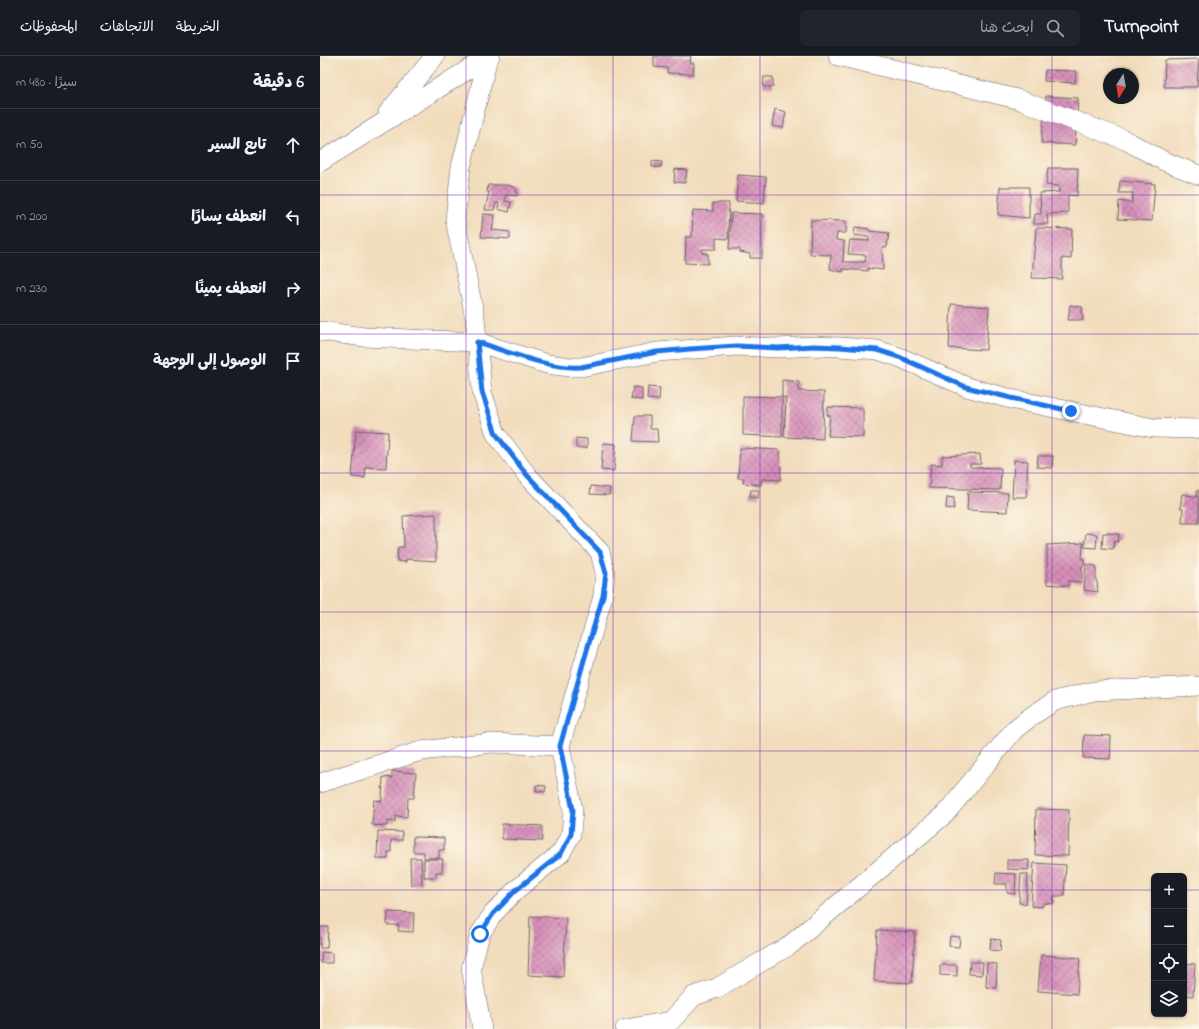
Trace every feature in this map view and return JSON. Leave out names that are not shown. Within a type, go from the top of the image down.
[{"type":"street","points":[[376,127],[436,56]]},
{"type":"street","points":[[320,162],[489,56]]},
{"type":"street","points":[[482,1029],[471,968],[480,934],[493,914],[516,890],[561,854],[571,834],[573,810],[560,746],[603,596],[606,573],[600,552],[527,475],[496,434],[482,392],[475,318],[455,219],[461,167],[489,56]]},
{"type":"street","points":[[838,56],[1017,99],[1125,140],[1164,161],[1199,175]]},
{"type":"street","points":[[320,331],[364,337],[477,342],[547,364],[570,367],[581,367],[657,352],[736,346],[778,348],[814,346],[877,350],[899,357],[966,387],[1152,428],[1199,429]]},
{"type":"street","points":[[625,1029],[671,1021],[694,996],[717,988],[790,945],[945,814],[1015,729],[1038,711],[1055,702],[1094,691],[1199,686]]},
{"type":"street","points":[[320,783],[422,751],[491,743],[560,746]]},
{"type":"building","points":[[654,56],[691,56],[690,63],[694,63],[693,74],[667,73],[667,68],[654,67]]},
{"type":"building","points":[[1199,59],[1197,87],[1164,87],[1165,60]]},
{"type":"building","points":[[1045,70],[1076,71],[1075,83],[1044,81]]},
{"type":"building","points":[[764,77],[773,77],[773,87],[763,87]]},
{"type":"building","points":[[1046,96],[1078,98],[1075,145],[1041,143]]},
{"type":"building","points":[[775,109],[786,112],[783,128],[772,126]]},
{"type":"building","points":[[652,161],[662,162],[661,167],[652,167]]},
{"type":"building","points":[[1048,168],[1078,168],[1077,196],[1068,195],[1068,213],[1047,214],[1048,224],[1034,224],[1035,214],[1041,214],[1040,193],[1059,192],[1059,186],[1046,185]]},
{"type":"building","points":[[675,169],[687,170],[685,183],[674,182]]},
{"type":"building","points":[[738,175],[766,177],[764,203],[736,201]]},
{"type":"building","points":[[1120,181],[1155,184],[1152,221],[1118,219],[1119,201],[1132,203],[1133,193],[1119,193]]},
{"type":"building","points":[[488,185],[507,185],[516,188],[517,196],[506,195],[505,201],[511,202],[509,212],[498,209],[499,203],[496,203],[494,210],[485,210],[489,192],[487,192]]},
{"type":"building","points":[[1000,187],[1029,187],[1029,218],[998,215]]},
{"type":"building","points":[[713,203],[729,203],[728,239],[716,238],[716,249],[702,249],[702,253],[708,254],[708,264],[685,263],[686,237],[692,237],[693,210],[713,211]]},
{"type":"building","points":[[731,213],[762,214],[762,258],[750,258],[750,254],[740,252],[740,249],[729,249]]},
{"type":"building","points":[[483,214],[495,215],[492,230],[510,232],[510,239],[481,237]]},
{"type":"building","points":[[811,220],[846,221],[846,233],[837,233],[836,240],[844,241],[843,262],[865,262],[866,255],[848,254],[850,240],[869,241],[869,237],[854,235],[855,227],[869,229],[869,231],[889,233],[887,247],[882,247],[883,270],[868,268],[868,271],[843,269],[843,272],[830,269],[831,255],[810,254]]},
{"type":"building","points":[[1036,228],[1072,229],[1071,259],[1062,258],[1062,279],[1032,278]]},
{"type":"building","points":[[951,304],[989,307],[986,350],[949,348]]},
{"type":"building","points":[[1070,305],[1082,307],[1083,320],[1068,320]]},
{"type":"building","points":[[782,380],[799,382],[799,391],[824,392],[823,439],[784,437],[786,398],[782,397]]},
{"type":"building","points":[[633,387],[642,388],[642,400],[631,399]]},
{"type":"building","points":[[648,387],[660,388],[659,400],[647,399]]},
{"type":"building","points":[[743,396],[782,397],[782,437],[743,435]]},
{"type":"building","points":[[828,407],[863,408],[863,437],[828,436],[830,416],[827,415]]},
{"type":"building","points":[[635,416],[650,416],[650,429],[657,429],[658,442],[633,441]]},
{"type":"building","points":[[356,430],[388,432],[386,468],[366,467],[365,478],[352,477]]},
{"type":"building","points":[[576,438],[587,439],[587,448],[576,448]]},
{"type":"building","points":[[603,443],[616,444],[614,471],[601,470]]},
{"type":"building","points":[[740,448],[780,450],[781,480],[762,479],[761,485],[743,483],[744,478],[738,478]]},
{"type":"building","points":[[980,454],[981,464],[970,464],[970,467],[1001,468],[1000,490],[929,488],[931,464],[942,465],[942,456]]},
{"type":"building","points":[[1038,456],[1053,456],[1052,468],[1037,467]]},
{"type":"building","points":[[1014,460],[1028,461],[1026,497],[1012,497]]},
{"type":"building","points":[[591,486],[610,488],[609,495],[590,494]]},
{"type":"building","points":[[751,490],[759,490],[758,498],[750,497]]},
{"type":"building","points":[[1197,490],[1199,491],[1199,523],[1182,523],[1183,509],[1180,508],[1182,494],[1197,497]]},
{"type":"building","points":[[968,492],[1008,493],[1007,512],[967,510]]},
{"type":"building","points":[[947,497],[954,498],[954,509],[946,508]]},
{"type":"building","points":[[436,514],[436,561],[406,559],[406,562],[397,561],[398,547],[404,547],[403,516]]},
{"type":"building","points":[[1086,533],[1097,534],[1096,548],[1084,547]]},
{"type":"building","points":[[1103,533],[1119,534],[1118,542],[1114,541],[1113,549],[1102,548]]},
{"type":"building","points":[[1083,543],[1082,559],[1084,559],[1084,566],[1082,566],[1082,582],[1069,581],[1069,586],[1047,584],[1047,545]]},
{"type":"building","points":[[1086,564],[1096,566],[1098,592],[1084,590]]},
{"type":"building","points":[[1084,735],[1111,736],[1110,759],[1083,758]]},
{"type":"building","points":[[392,771],[416,773],[414,798],[408,798],[407,817],[396,816],[395,822],[387,821],[387,826],[372,825],[374,800],[382,801],[383,777],[392,778]]},
{"type":"building","points":[[536,785],[546,786],[545,792],[536,791]]},
{"type":"building","points":[[1036,809],[1069,810],[1068,856],[1035,855]]},
{"type":"building","points":[[502,824],[542,826],[542,841],[502,839]]},
{"type":"building","points":[[378,831],[402,832],[402,840],[391,840],[391,852],[388,852],[388,859],[377,859]]},
{"type":"building","points":[[413,837],[444,838],[444,850],[439,850],[439,858],[424,858],[424,852],[413,852]]},
{"type":"building","points":[[410,858],[421,858],[422,884],[411,885]]},
{"type":"building","points":[[424,859],[443,859],[442,872],[436,872],[436,877],[424,877]]},
{"type":"building","points":[[1007,860],[1029,860],[1028,870],[1007,869]]},
{"type":"building","points":[[1034,863],[1066,865],[1064,896],[1054,896],[1053,904],[1044,903],[1042,907],[1031,906]]},
{"type":"building","points":[[996,873],[1016,874],[1015,894],[1007,893],[1007,884],[995,884]]},
{"type":"building","points":[[1021,874],[1028,874],[1026,904],[1019,903]]},
{"type":"building","points":[[388,912],[414,913],[413,932],[398,931],[399,925],[387,925]]},
{"type":"building","points":[[530,916],[566,918],[563,977],[528,975]]},
{"type":"building","points":[[320,927],[328,927],[327,948],[320,948]]},
{"type":"building","points":[[877,930],[915,932],[912,983],[874,981]]},
{"type":"building","points":[[950,936],[960,937],[959,947],[949,946]]},
{"type":"building","points":[[991,939],[1001,940],[1000,951],[990,950]]},
{"type":"building","points":[[322,952],[332,953],[332,963],[321,963]]},
{"type":"building","points":[[1041,955],[1080,958],[1077,994],[1038,991]]},
{"type":"building","points":[[970,962],[983,962],[982,975],[969,974]]},
{"type":"building","points":[[987,963],[997,964],[996,988],[986,987]]},
{"type":"building","points":[[1187,963],[1195,964],[1193,996],[1187,995]]},
{"type":"building","points":[[940,965],[957,965],[957,976],[940,975]]},
{"type":"route","points":[[480,934],[493,914],[516,890],[561,854],[571,834],[573,810],[560,746],[603,596],[606,573],[600,552],[527,475],[496,434],[482,392],[477,342],[547,364],[570,367],[581,367],[657,352],[736,346],[778,348],[814,346],[877,350],[899,357],[966,387],[1071,411]]}]
